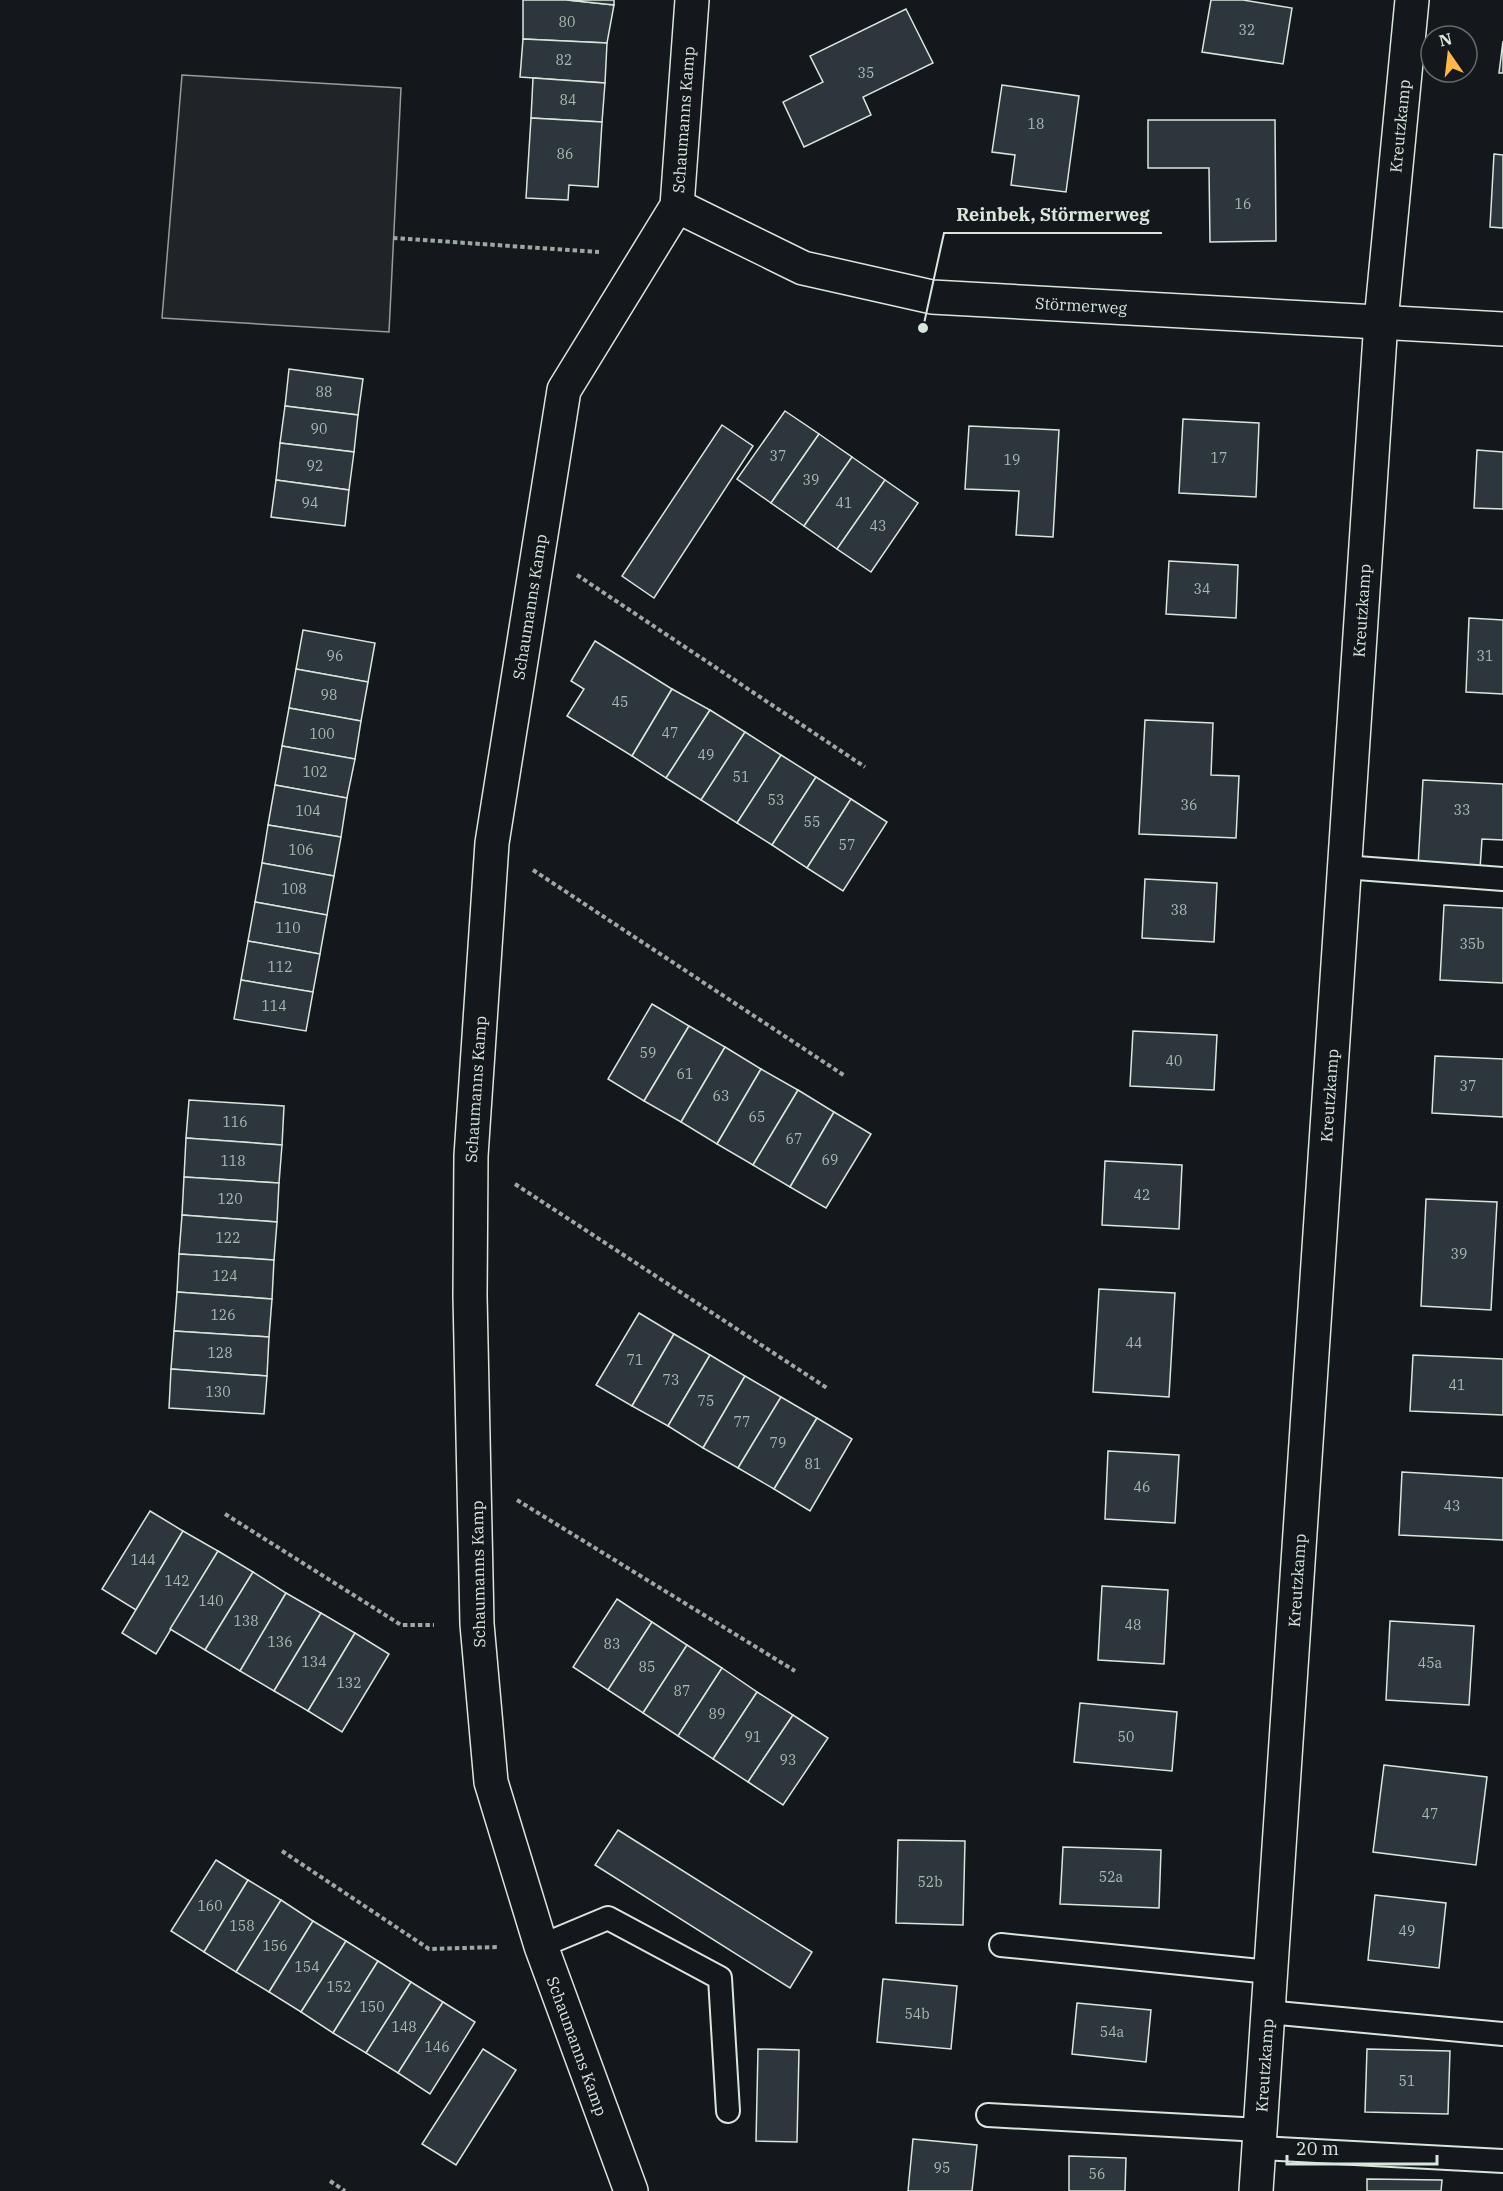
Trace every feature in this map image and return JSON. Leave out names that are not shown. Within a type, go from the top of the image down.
[{"type":"street","name":"Schaumanns Kamp","points":[[631,2191],[541,1946],[491,1782],[477,1624],[476,1474],[470,1296],[471,1156],[492,843],[564,390],[677,206],[693,0]]},
{"type":"street","name":"Kreutzkamp","points":[[1256,2191],[1381,321],[1412,0]]},
{"type":"street","name":"Störmerweg","points":[[677,206],[803,268],[932,297],[1503,329]]},
{"type":"lane","points":[[1344,867],[1503,879]]},
{"type":"lane","points":[[541,1946],[608,1918],[720,1977],[728,2110]]},
{"type":"lane","points":[[1000,1946],[1270,1972]]},
{"type":"lane","points":[[1268,2012],[1503,2034]]},
{"type":"lane","points":[[988,2115],[1503,2161]]},
{"type":"path","points":[[393,238],[647,255]]},
{"type":"path","points":[[539,549],[865,767]]},
{"type":"path","points":[[492,843],[845,1076]]},
{"type":"path","points":[[471,1156],[827,1388]]},
{"type":"path","points":[[476,1474],[795,1671]]},
{"type":"path","points":[[225,1514],[401,1625],[477,1624]]},
{"type":"path","points":[[282,1851],[429,1949],[541,1946]]},
{"type":"path","points":[[330,2181],[345,2191]]},
{"type":"shaded area","points":[[182,75],[401,88],[389,332],[162,318]]},
{"type":"building","points":[[523,0],[567,0],[614,5],[607,43],[523,39]]},
{"type":"building","points":[[567,0],[614,0],[614,5]]},
{"type":"building","points":[[1211,0],[1243,0],[1292,8],[1283,64],[1202,52]]},
{"type":"building","points":[[906,9],[933,63],[863,97],[871,115],[804,147],[783,102],[823,82],[810,56]]},
{"type":"building","points":[[523,39],[607,43],[605,83],[520,77]]},
{"type":"building","points":[[1503,41],[1503,73],[1499,73]]},
{"type":"building","points":[[533,78],[605,83],[602,122],[531,118]]},
{"type":"building","points":[[1002,85],[1079,96],[1066,192],[1011,185],[1015,155],[992,152]]},
{"type":"building","points":[[531,118],[602,122],[598,187],[569,185],[568,200],[526,198]]},
{"type":"building","points":[[1148,120],[1275,120],[1276,241],[1210,242],[1209,168],[1148,168]]},
{"type":"building","points":[[1494,154],[1503,155],[1503,228],[1490,227]]},
{"type":"building","points":[[289,369],[363,379],[358,415],[285,406]]},
{"type":"building","points":[[285,406],[358,415],[354,452],[280,443]]},
{"type":"building","points":[[785,411],[819,434],[771,503],[737,479]]},
{"type":"building","points":[[1183,419],[1259,423],[1256,497],[1179,493]]},
{"type":"building","points":[[722,425],[753,446],[654,598],[622,576]]},
{"type":"building","points":[[969,426],[1059,430],[1053,537],[1016,535],[1019,491],[965,489]]},
{"type":"building","points":[[819,434],[852,457],[804,526],[771,503]]},
{"type":"building","points":[[280,443],[354,452],[349,490],[276,480]]},
{"type":"building","points":[[1477,450],[1503,452],[1503,509],[1474,508]]},
{"type":"building","points":[[852,457],[885,480],[837,549],[804,526]]},
{"type":"building","points":[[276,480],[349,490],[345,526],[271,517]]},
{"type":"building","points":[[885,480],[918,503],[871,572],[837,549]]},
{"type":"building","points":[[1169,561],[1238,565],[1236,618],[1166,614]]},
{"type":"building","points":[[1469,618],[1503,620],[1503,694],[1466,692]]},
{"type":"building","points":[[303,630],[375,643],[368,682],[296,669]]},
{"type":"building","points":[[595,641],[672,689],[632,756],[567,716],[584,689],[571,681]]},
{"type":"building","points":[[296,669],[368,682],[361,721],[289,708]]},
{"type":"building","points":[[672,689],[710,710],[666,778],[632,756]]},
{"type":"building","points":[[289,708],[361,721],[355,759],[282,746]]},
{"type":"building","points":[[710,710],[745,732],[701,800],[666,778]]},
{"type":"building","points":[[1145,720],[1213,723],[1211,775],[1239,776],[1236,838],[1139,834]]},
{"type":"building","points":[[745,732],[781,755],[737,823],[701,800]]},
{"type":"building","points":[[282,746],[355,759],[347,798],[275,785]]},
{"type":"building","points":[[781,755],[816,777],[772,845],[737,823]]},
{"type":"building","points":[[816,777],[851,799],[807,868],[772,845]]},
{"type":"building","points":[[1423,780],[1503,784],[1503,840],[1482,839],[1480,869],[1418,866]]},
{"type":"building","points":[[275,785],[347,798],[341,837],[268,825]]},
{"type":"building","points":[[851,799],[887,822],[843,891],[807,868]]},
{"type":"building","points":[[268,825],[341,837],[334,876],[262,863]]},
{"type":"building","points":[[262,863],[334,876],[327,915],[255,902]]},
{"type":"building","points":[[1145,879],[1217,883],[1214,942],[1142,938]]},
{"type":"building","points":[[255,902],[327,915],[320,954],[248,941]]},
{"type":"building","points":[[1444,905],[1503,908],[1503,983],[1440,980]]},
{"type":"building","points":[[248,941],[320,954],[313,992],[241,980]]},
{"type":"building","points":[[241,980],[313,992],[306,1031],[234,1019]]},
{"type":"building","points":[[652,1004],[689,1026],[644,1101],[608,1079]]},
{"type":"building","points":[[689,1026],[725,1047],[681,1122],[644,1101]]},
{"type":"building","points":[[1133,1031],[1217,1035],[1214,1090],[1130,1086]]},
{"type":"building","points":[[725,1047],[761,1069],[717,1144],[681,1122]]},
{"type":"building","points":[[1435,1056],[1503,1059],[1503,1117],[1432,1113]]},
{"type":"building","points":[[761,1069],[798,1090],[753,1165],[717,1144]]},
{"type":"building","points":[[798,1090],[834,1112],[790,1187],[753,1165]]},
{"type":"building","points":[[189,1100],[284,1106],[282,1145],[186,1138]]},
{"type":"building","points":[[834,1112],[871,1134],[826,1208],[790,1187]]},
{"type":"building","points":[[186,1138],[282,1145],[279,1183],[184,1177]]},
{"type":"building","points":[[1105,1161],[1182,1165],[1179,1229],[1102,1225]]},
{"type":"building","points":[[184,1177],[279,1183],[277,1222],[182,1215]]},
{"type":"building","points":[[1426,1199],[1497,1202],[1491,1310],[1421,1306]]},
{"type":"building","points":[[182,1215],[277,1222],[274,1260],[179,1254]]},
{"type":"building","points":[[179,1254],[274,1260],[272,1299],[177,1292]]},
{"type":"building","points":[[1099,1289],[1175,1293],[1169,1397],[1093,1392]]},
{"type":"building","points":[[177,1292],[272,1299],[269,1337],[174,1331]]},
{"type":"building","points":[[639,1313],[674,1334],[632,1406],[596,1385]]},
{"type":"building","points":[[174,1331],[269,1337],[267,1376],[171,1369]]},
{"type":"building","points":[[674,1334],[710,1355],[668,1426],[632,1406]]},
{"type":"building","points":[[710,1355],[745,1376],[703,1448],[668,1426]]},
{"type":"building","points":[[1413,1355],[1503,1359],[1503,1415],[1410,1411]]},
{"type":"building","points":[[171,1369],[267,1376],[264,1414],[169,1408]]},
{"type":"building","points":[[745,1376],[781,1397],[738,1468],[703,1448]]},
{"type":"building","points":[[781,1397],[817,1418],[774,1489],[738,1468]]},
{"type":"building","points":[[817,1418],[852,1439],[810,1511],[774,1489]]},
{"type":"building","points":[[1108,1451],[1179,1455],[1175,1523],[1105,1519]]},
{"type":"building","points":[[1402,1472],[1503,1478],[1503,1540],[1399,1535]]},
{"type":"building","points":[[150,1511],[183,1531],[136,1610],[102,1589]]},
{"type":"building","points":[[183,1531],[218,1551],[156,1654],[122,1633]]},
{"type":"building","points":[[218,1551],[253,1572],[205,1650],[170,1629]]},
{"type":"building","points":[[253,1572],[286,1593],[240,1671],[205,1650]]},
{"type":"building","points":[[1102,1586],[1168,1590],[1164,1664],[1098,1660]]},
{"type":"building","points":[[286,1593],[321,1613],[274,1691],[240,1671]]},
{"type":"building","points":[[617,1599],[652,1622],[608,1690],[573,1667]]},
{"type":"building","points":[[321,1613],[355,1633],[308,1711],[274,1691]]},
{"type":"building","points":[[1390,1621],[1474,1626],[1469,1705],[1386,1700]]},
{"type":"building","points":[[652,1622],[687,1645],[643,1713],[608,1690]]},
{"type":"building","points":[[355,1633],[389,1654],[342,1732],[308,1711]]},
{"type":"building","points":[[687,1645],[722,1668],[678,1736],[643,1713]]},
{"type":"building","points":[[722,1668],[757,1692],[713,1759],[678,1736]]},
{"type":"building","points":[[757,1692],[793,1715],[748,1782],[713,1759]]},
{"type":"building","points":[[1080,1703],[1177,1712],[1172,1771],[1074,1762]]},
{"type":"building","points":[[793,1715],[828,1738],[783,1805],[748,1782]]},
{"type":"building","points":[[1384,1765],[1487,1777],[1476,1865],[1373,1852]]},
{"type":"building","points":[[618,1830],[812,1952],[790,1988],[595,1865]]},
{"type":"building","points":[[898,1840],[965,1841],[963,1925],[896,1923]]},
{"type":"building","points":[[1063,1847],[1161,1850],[1159,1908],[1060,1904]]},
{"type":"building","points":[[216,1860],[248,1880],[204,1952],[171,1931]]},
{"type":"building","points":[[248,1880],[281,1900],[236,1972],[204,1952]]},
{"type":"building","points":[[1375,1895],[1446,1903],[1439,1968],[1368,1960]]},
{"type":"building","points":[[281,1900],[313,1921],[269,1992],[236,1972]]},
{"type":"building","points":[[313,1921],[346,1941],[301,2012],[269,1992]]},
{"type":"building","points":[[346,1941],[378,1961],[333,2033],[301,2012]]},
{"type":"building","points":[[378,1961],[411,1982],[366,2053],[333,2033]]},
{"type":"building","points":[[883,1979],[957,1986],[951,2049],[877,2042]]},
{"type":"building","points":[[411,1982],[443,2002],[398,2073],[366,2053]]},
{"type":"building","points":[[443,2002],[475,2022],[430,2094],[398,2073]]},
{"type":"building","points":[[1077,2003],[1151,2010],[1146,2062],[1072,2054]]},
{"type":"building","points":[[483,2049],[516,2070],[456,2165],[422,2144]]},
{"type":"building","points":[[758,2049],[799,2050],[797,2142],[756,2141]]},
{"type":"building","points":[[1367,2049],[1450,2051],[1448,2114],[1365,2112]]},
{"type":"building","points":[[913,2139],[977,2145],[972,2191],[908,2191]]},
{"type":"building","points":[[1069,2156],[1126,2158],[1125,2191],[1069,2191]]},
{"type":"building","points":[[1367,2179],[1442,2180],[1441,2191],[1367,2191]]},
{"type":"place","name":"Reinbek, Störmerweg","points":[[923,328]]}]
